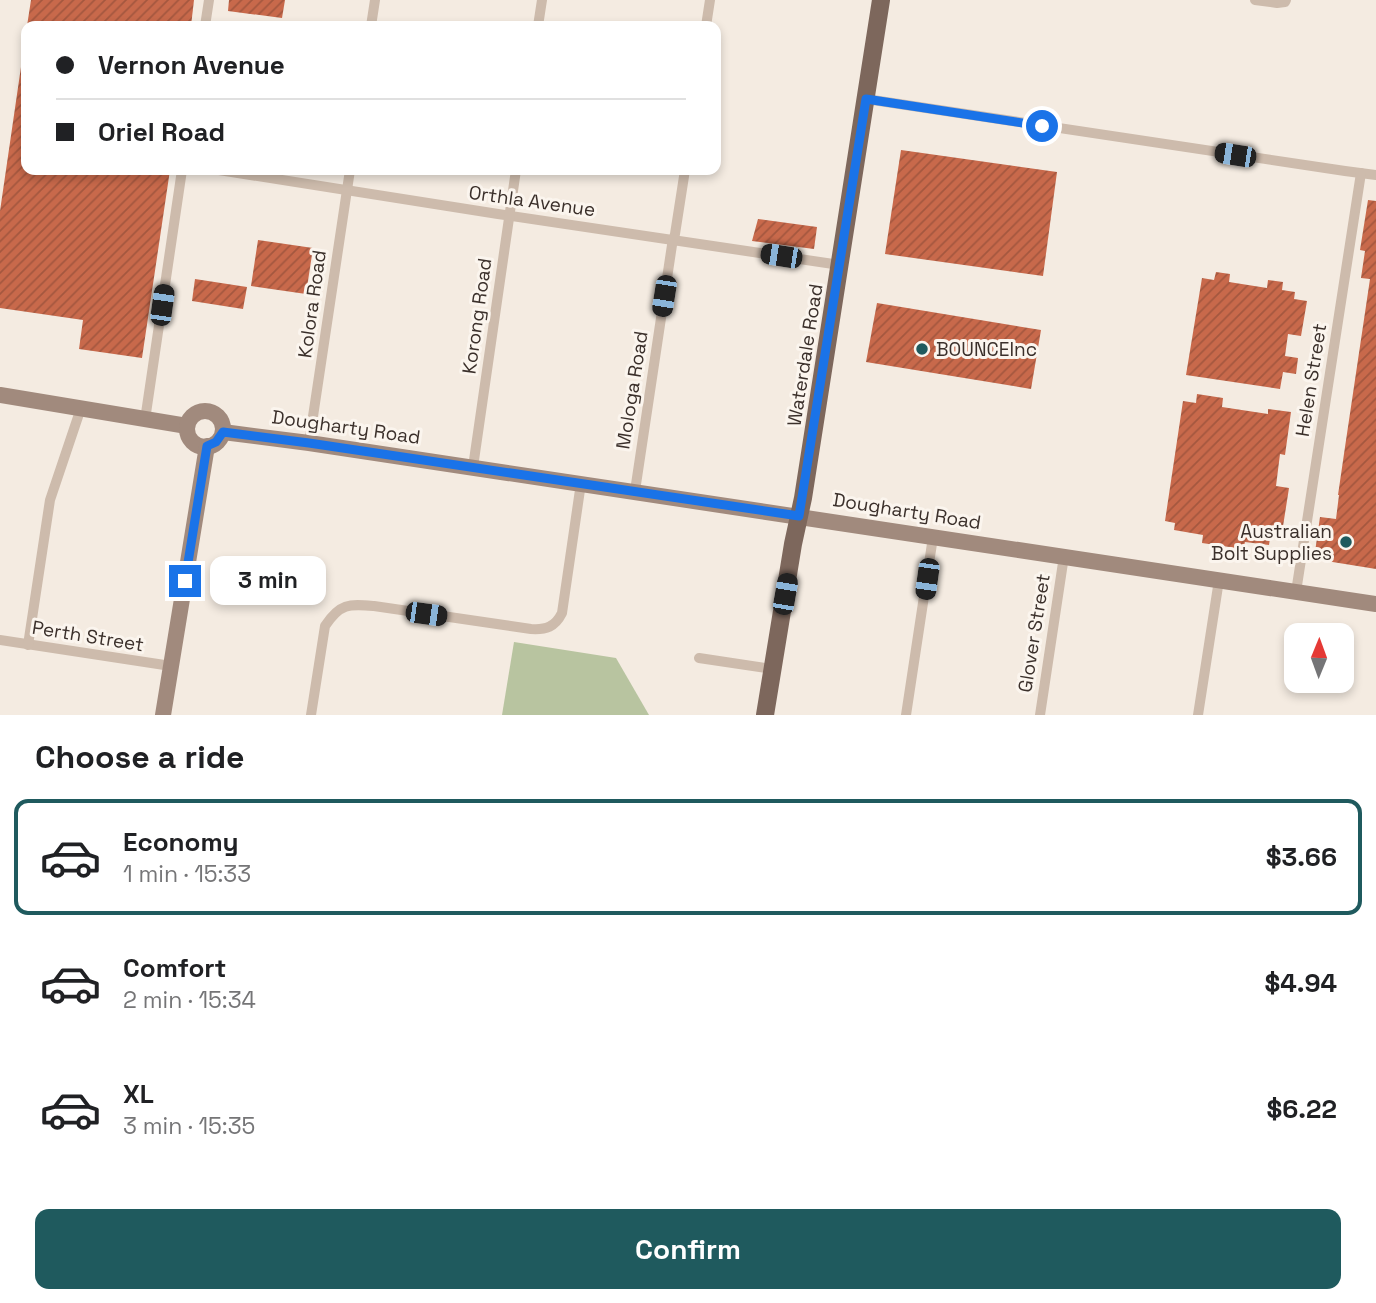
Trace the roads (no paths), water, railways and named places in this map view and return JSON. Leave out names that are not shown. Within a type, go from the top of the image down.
[{"type":"main road","name":"Waterdale Road","points":[[765,715],[881,0]]},
{"type":"street","points":[[206,21],[209,0]]},
{"type":"street","points":[[372,21],[375,0]]},
{"type":"street","points":[[539,21],[542,0]]},
{"type":"street","points":[[707,21],[710,0]]},
{"type":"street","points":[[1255,0],[1277,3],[1285,1]]},
{"type":"street","points":[[866,99],[1376,174]]},
{"type":"street","name":"Helen Street","points":[[1296,592],[1361,173]]},
{"type":"street","points":[[145,420],[181,175]]},
{"type":"street","name":"Orthla Avenue","points":[[251,175],[840,265]]},
{"type":"street","name":"Kolora Road","points":[[309,443],[349,175]]},
{"type":"street","name":"Korong Road","points":[[473,467],[515,175]]},
{"type":"street","name":"Mologa Road","points":[[635,491],[684,175]]},
{"type":"street","points":[[0,395],[187,426]]},
{"type":"street","points":[[29,645],[50,500],[81,408]]},
{"type":"street","points":[[209,411],[218,416],[223,432],[216,442],[201,446],[189,437],[187,426],[194,415],[209,411]]},
{"type":"street","name":"Dougharty Road","points":[[223,432],[582,483],[1376,604]]},
{"type":"street","points":[[163,715],[207,446]]},
{"type":"street","points":[[311,715],[325,626],[331,616],[351,604],[531,629],[544,629],[554,625],[562,613],[582,483]]},
{"type":"street","points":[[906,715],[933,537]]},
{"type":"street","name":"Glover Street","points":[[1040,715],[1064,556]]},
{"type":"street","points":[[1198,715],[1219,580]]},
{"type":"street","name":"Perth Street","points":[[0,640],[171,666]]},
{"type":"street","points":[[699,658],[772,669]]},
{"type":"place","name":"BOUNCEInc","points":[[922,349]]},
{"type":"place","name":"Australian Bolt Supplies","points":[[1346,542]]}]
